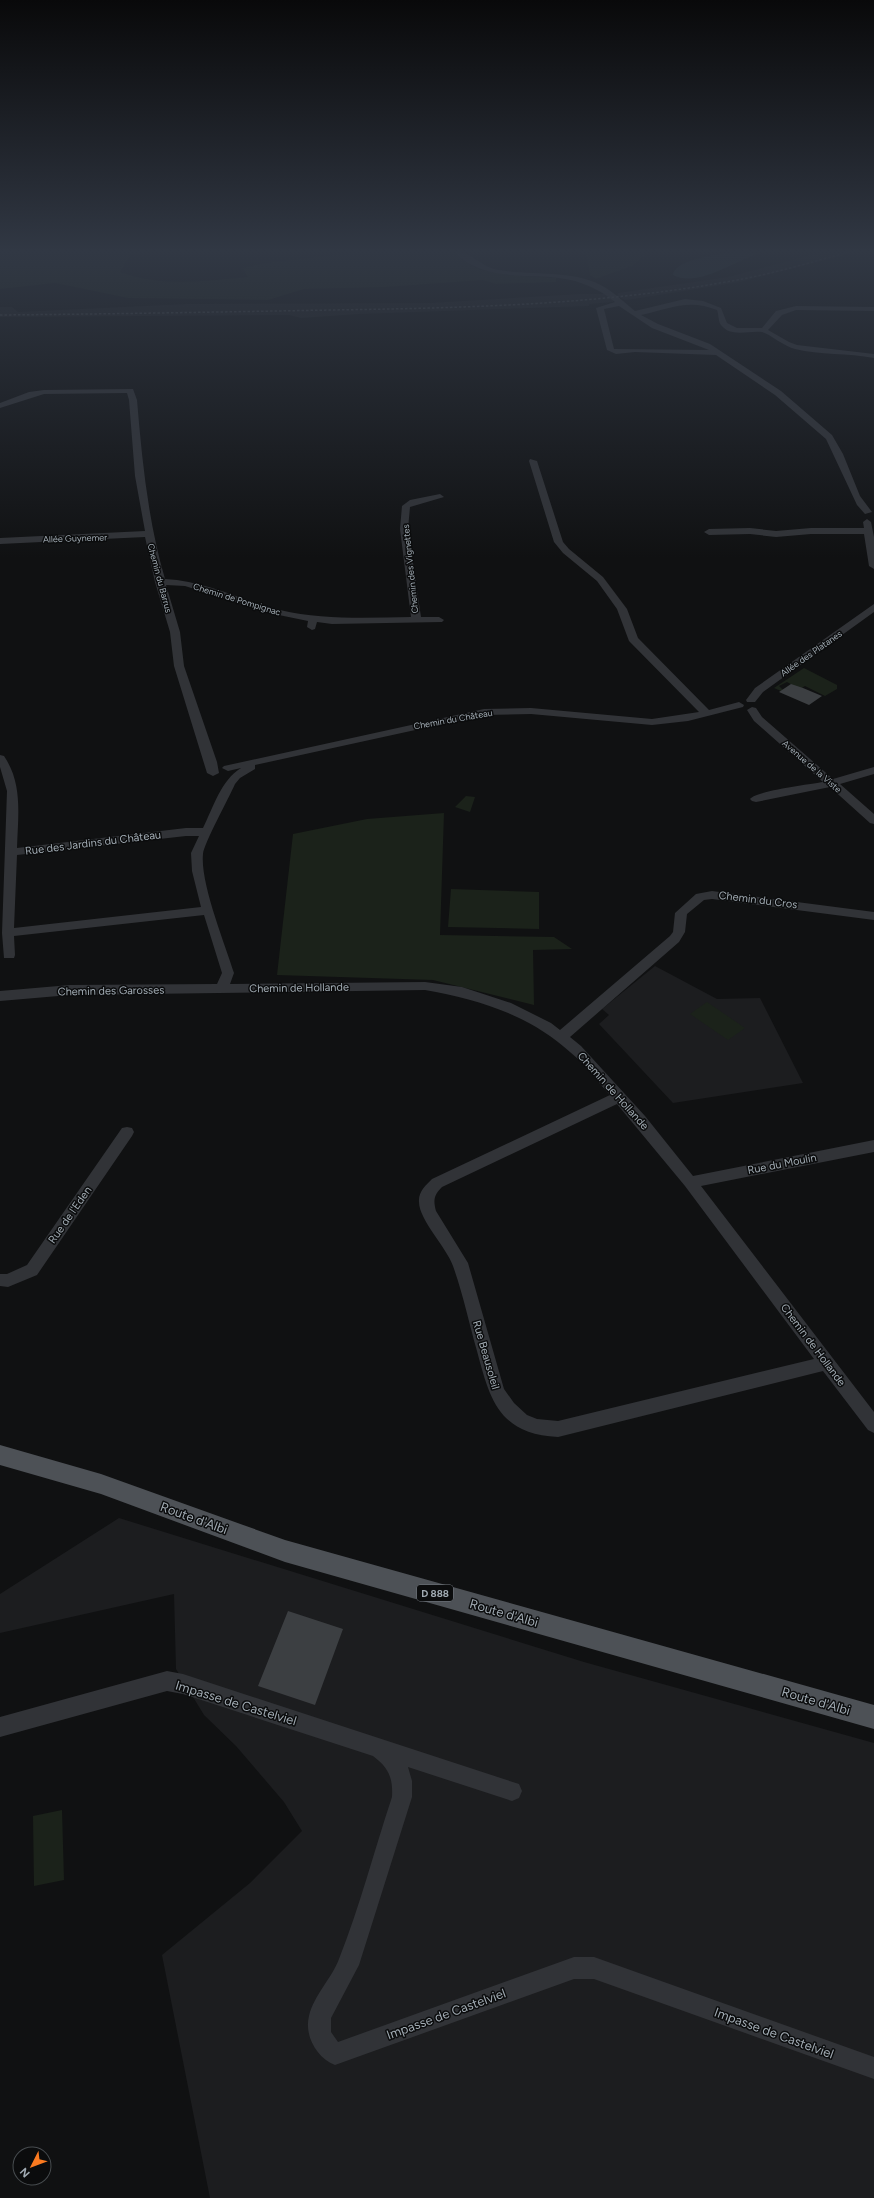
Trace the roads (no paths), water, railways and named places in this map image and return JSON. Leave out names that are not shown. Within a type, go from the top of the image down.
[{"type":"main road","name":"Route d'Albi","points":[[0,1455],[101,1484],[285,1551],[874,1718]]},
{"type":"street","points":[[718,354],[778,393],[834,442],[855,492],[871,514],[867,522],[874,566]]},
{"type":"street","points":[[861,354],[874,356]]},
{"type":"street","name":"Chemin du Barrus","points":[[0,406],[32,394],[44,392],[130,390],[133,400],[139,476],[160,582],[175,632],[179,666],[215,777]]},
{"type":"street","points":[[533,461],[559,542],[566,550],[600,579],[622,609],[633,639],[706,713]]},
{"type":"street","name":"Chemin des Vignettes","points":[[416,620],[404,529],[406,506],[413,502],[440,497]]},
{"type":"street","name":"Allée Guynemer","points":[[0,536],[149,531]]},
{"type":"street","name":"Allée Guynemer","points":[[0,541],[149,531]]},
{"type":"street","points":[[709,532],[750,531],[776,534],[811,531],[869,531]]},
{"type":"street","name":"Chemin de Pompignac","points":[[160,582],[186,583],[313,623],[332,621],[439,620]]},
{"type":"street","name":"Allée des Platanes","points":[[751,705],[759,690],[874,607]]},
{"type":"street","name":"Chemin du Château","points":[[222,988],[228,973],[208,910],[198,871],[197,853],[219,808],[230,773],[264,760],[484,712],[531,711],[646,722],[671,721],[739,705],[745,710],[751,705]]},
{"type":"street","name":"Avenue de la Viste","points":[[751,705],[758,719],[874,820]]},
{"type":"street","points":[[0,758],[6,768],[13,792],[12,852]]},
{"type":"street","points":[[211,762],[230,773],[225,783],[215,777]]},
{"type":"street","points":[[756,799],[831,783],[874,770]]},
{"type":"street","points":[[215,777],[224,794]]},
{"type":"street","name":"Rue des Jardins du Château","points":[[9,955],[8,933],[12,852],[186,832],[206,832]]},
{"type":"street","name":"Chemin du Cros","points":[[562,1036],[675,939],[679,932],[681,913],[700,897],[728,895],[874,916]]},
{"type":"street","points":[[8,933],[208,910]]},
{"type":"street","name":"Chemin de Hollande","points":[[222,988],[262,989],[404,985],[444,988],[506,1006],[546,1026],[562,1036],[576,1049],[640,1120],[690,1182],[825,1363],[874,1425]]},
{"type":"street","name":"Chemin des Garosses","points":[[0,996],[70,990],[192,990],[222,988]]},
{"type":"street","name":"Rue Beausoleil","points":[[619,1097],[447,1178],[429,1191],[426,1202],[429,1212],[460,1263],[496,1391],[503,1403],[512,1414],[526,1423],[540,1429],[558,1428],[825,1363]]},
{"type":"street","name":"Rue de l'Eden","points":[[0,1280],[8,1280],[32,1270],[127,1132]]},
{"type":"street","name":"Rue du Moulin","points":[[690,1182],[874,1146]]},
{"type":"street","name":"Impasse de Castelviel","points":[[0,1727],[167,1681],[183,1684],[512,1791]]},
{"type":"street","name":"Impasse de Castelviel","points":[[379,1748],[390,1757],[398,1768],[403,1780],[402,1797],[348,1965],[320,2016],[320,2033],[326,2046],[335,2054],[574,1968],[594,1968],[874,2068]]}]
